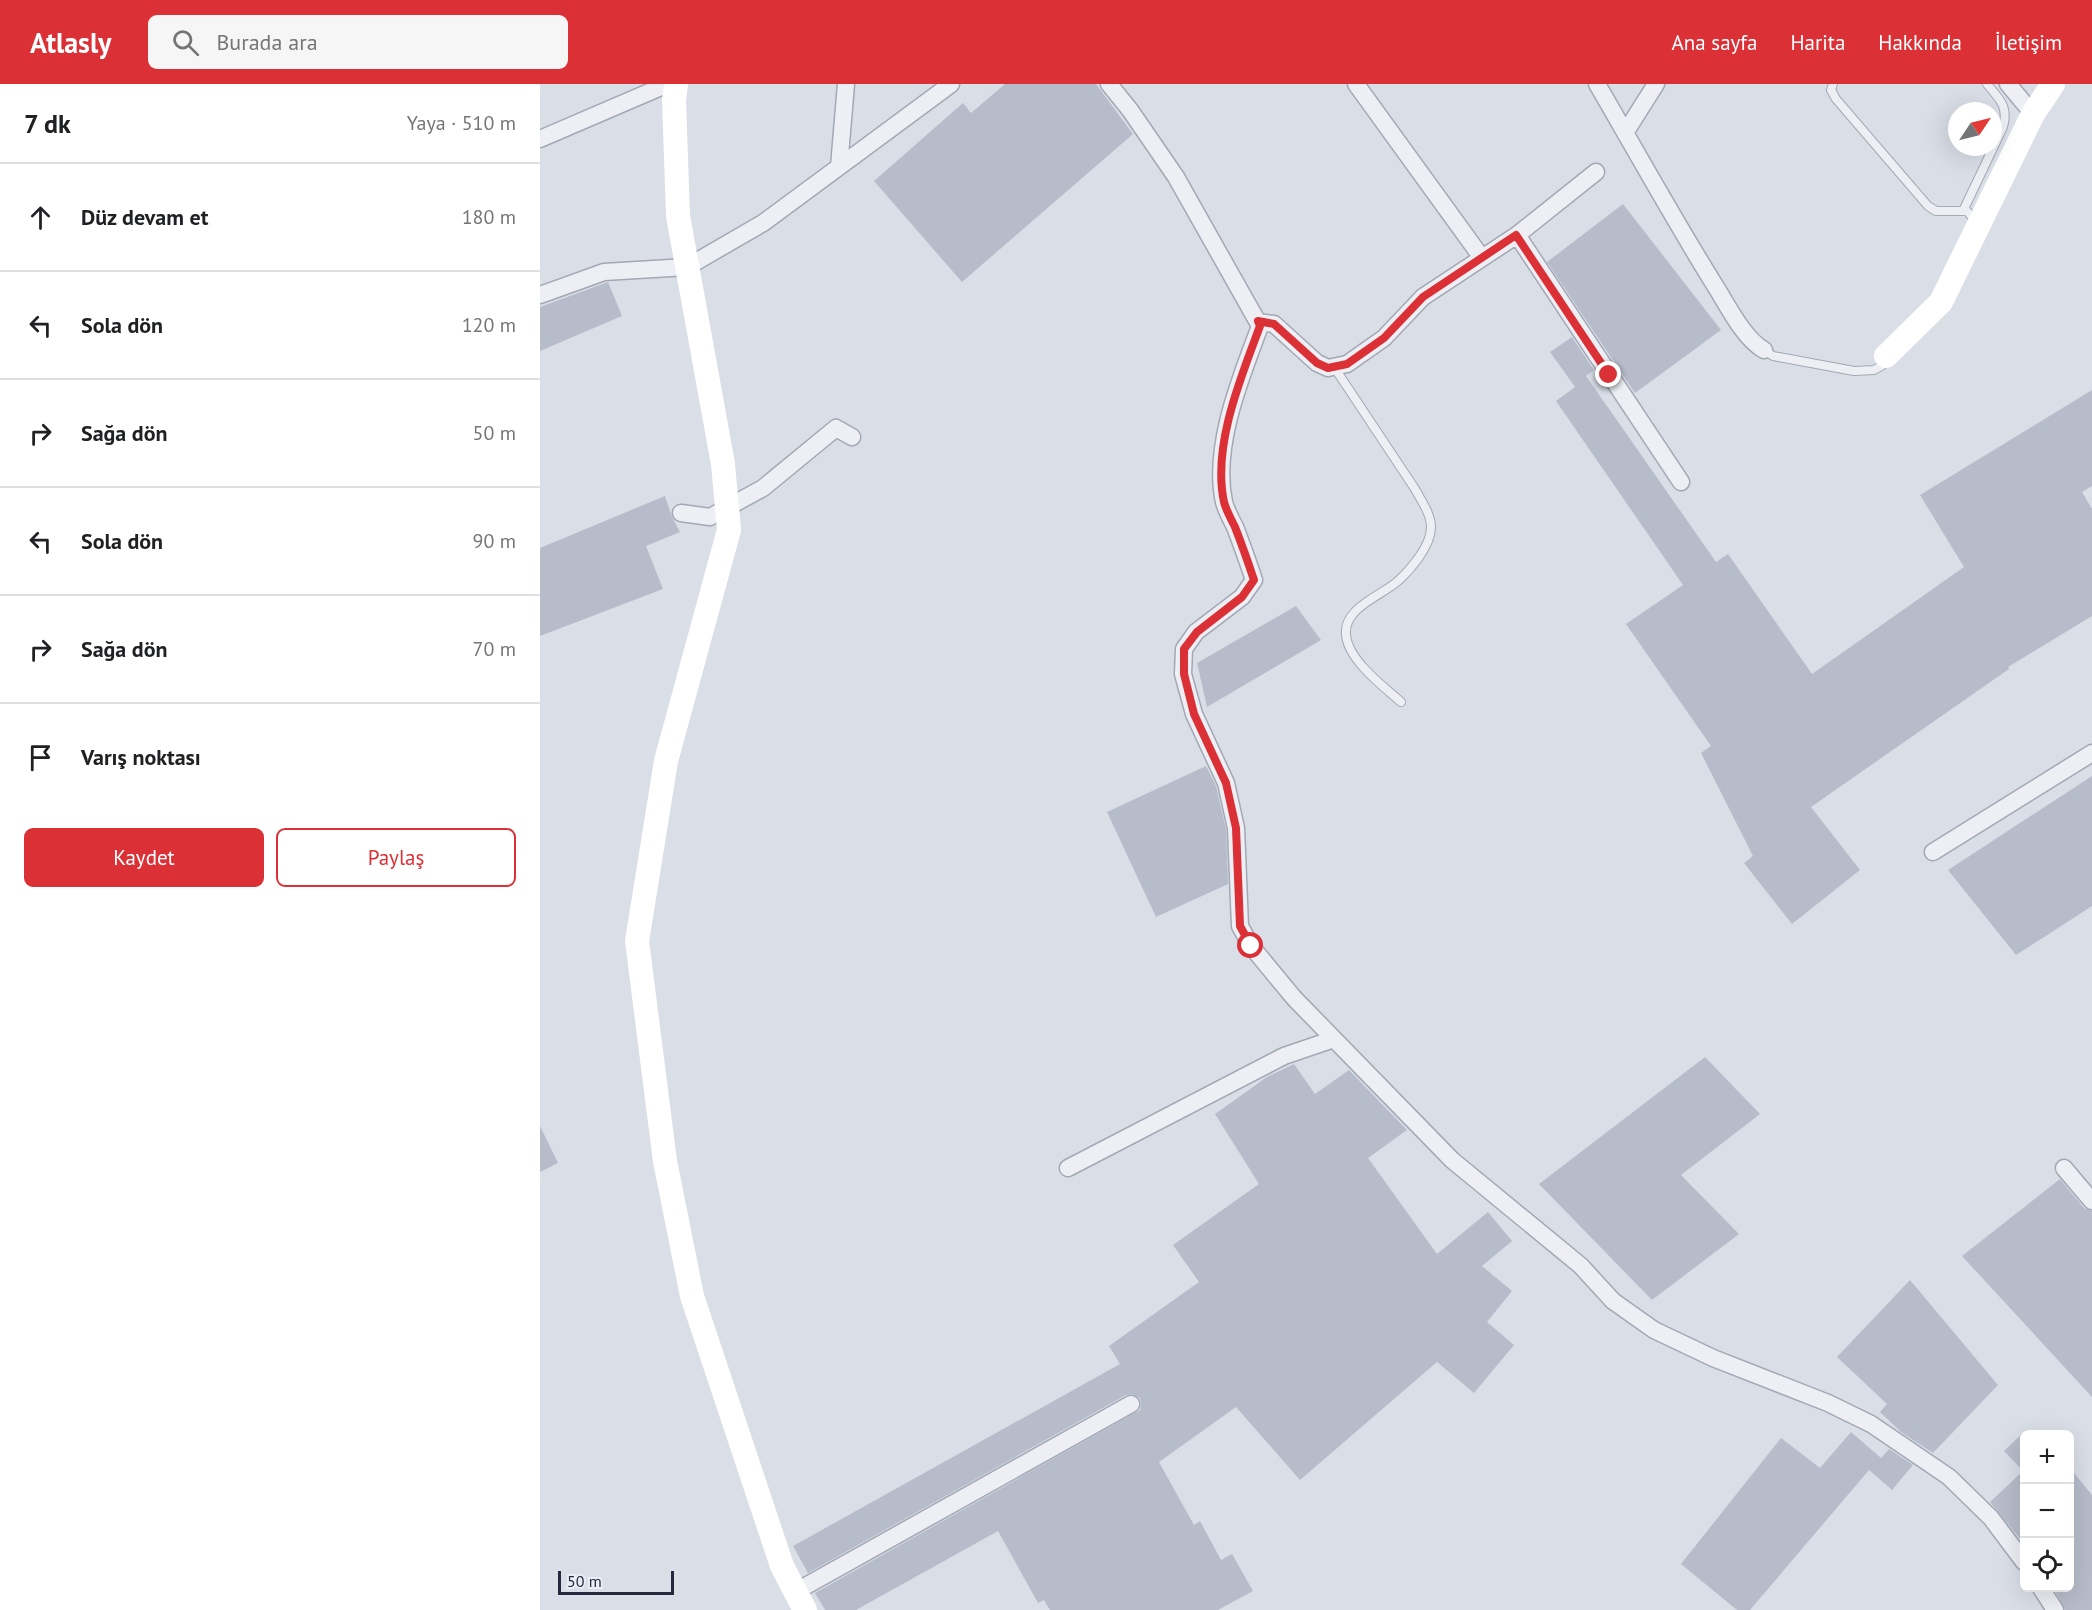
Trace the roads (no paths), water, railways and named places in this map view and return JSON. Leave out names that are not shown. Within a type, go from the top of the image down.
[{"type":"street","points":[[540,138],[668,84]]},
{"type":"street","points":[[676,84],[674,100],[678,216],[723,464],[729,530],[666,761],[637,942],[665,1161],[692,1296],[782,1566],[800,1601],[1131,1404]]},
{"type":"street","points":[[839,168],[846,84]]},
{"type":"street","points":[[540,295],[604,272],[687,267],[764,223],[951,84]]},
{"type":"street","points":[[1109,84],[1130,110],[1176,177],[1260,326],[1242,374],[1227,425],[1222,467],[1224,502],[1254,580],[1242,597],[1197,632],[1184,649],[1184,674],[1194,714],[1226,783],[1236,828],[1240,926],[1251,946],[1294,998],[1452,1160],[1581,1266],[1613,1301],[1654,1330],[1703,1353],[1828,1403],[1871,1424],[1949,1478],[1991,1518],[2020,1556]]},
{"type":"street","points":[[1356,84],[1482,258]]},
{"type":"street","points":[[1597,84],[1735,317],[1751,340],[1764,350]]},
{"type":"street","points":[[1625,133],[1656,84]]},
{"type":"street","points":[[2008,84],[2033,114]]},
{"type":"street","points":[[1886,356],[1941,302],[1971,218],[2053,84]]},
{"type":"street","points":[[1258,321],[1274,324],[1317,363],[1328,368],[1347,364],[1384,338],[1423,297],[1516,235],[1596,172]]},
{"type":"street","points":[[1516,235],[1681,483]]},
{"type":"street","points":[[681,513],[710,517],[763,488],[836,428],[852,438]]},
{"type":"street","points":[[1933,852],[2092,753]]},
{"type":"street","points":[[1068,1168],[1284,1056],[1334,1039]]},
{"type":"street","points":[[2064,1168],[2092,1201]]},
{"type":"street","points":[[2044,1592],[2055,1610]]},
{"type":"lane","points":[[1833,84],[1832,90],[1836,99],[1928,206],[1936,211],[1971,218],[2007,115],[2000,100],[1987,84]]},
{"type":"lane","points":[[1764,350],[1773,356],[1854,371],[1874,370],[1883,365],[1886,356]]},
{"type":"lane","points":[[1334,367],[1415,489],[1431,525],[1430,535],[1420,554],[1398,581],[1357,610],[1346,627],[1346,637],[1356,656],[1371,675],[1401,702]]}]
